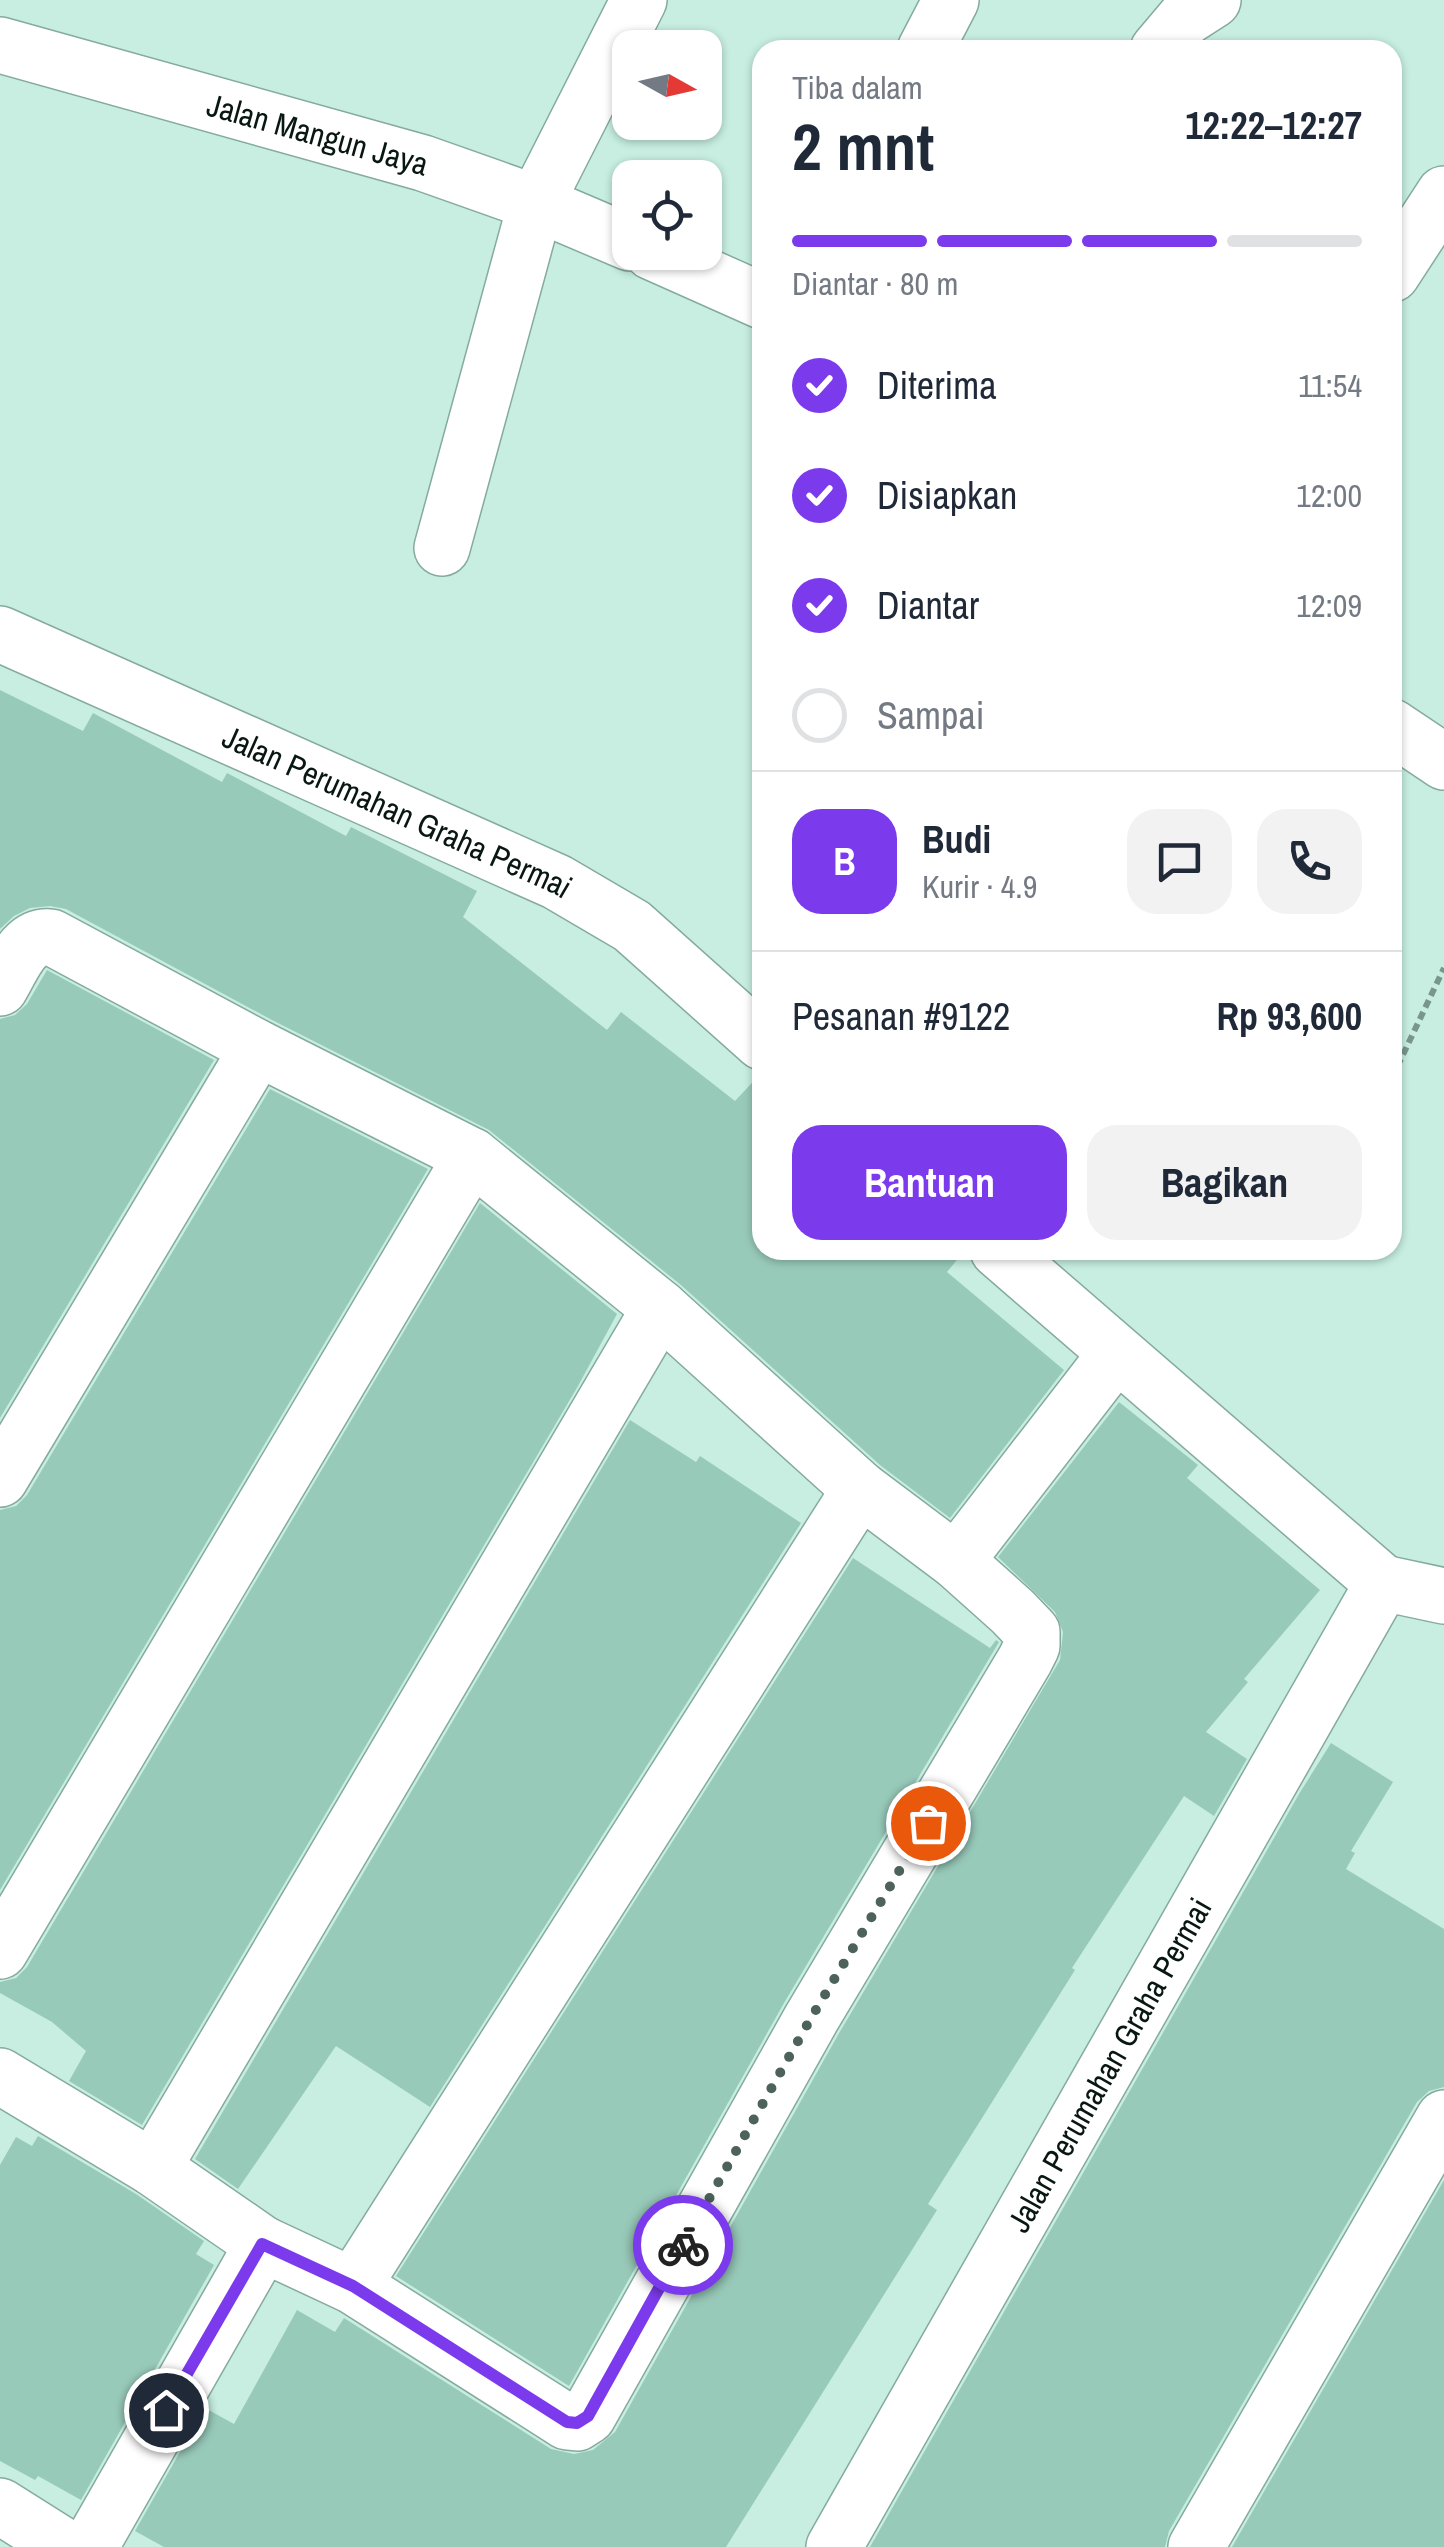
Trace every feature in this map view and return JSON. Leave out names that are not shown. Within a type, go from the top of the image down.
[{"type":"street","points":[[442,548],[536,203],[639,0]]},
{"type":"street","points":[[930,40],[951,0]]},
{"type":"street","points":[[1166,40],[1185,18],[1212,0]]},
{"type":"street","name":"Jalan Mangun Jaya","points":[[0,45],[422,163],[536,203],[612,235]]},
{"type":"street","points":[[1402,259],[1444,194]]},
{"type":"street","points":[[692,270],[752,297]]},
{"type":"street","name":"Jalan Perumahan Graha Permai","points":[[0,634],[557,882],[632,926],[752,1033]]},
{"type":"street","points":[[1402,734],[1444,762]]},
{"type":"street","points":[[0,988],[28,942],[40,936],[51,938],[472,1156],[660,1308],[860,1488],[956,1561],[1032,1632],[1032,1646],[811,2018],[588,2416],[577,2423],[567,2422],[353,2286],[262,2244],[153,2168],[0,2076]]},
{"type":"street","points":[[0,1479],[258,1048]]},
{"type":"street","points":[[0,1951],[472,1156]]},
{"type":"street","points":[[1009,1260],[1383,1583],[1444,1596]]},
{"type":"street","points":[[153,2168],[660,1308]]},
{"type":"street","points":[[956,1561],[1116,1354]]},
{"type":"street","points":[[353,2286],[860,1488]]},
{"type":"street","name":"Jalan Perumahan Graha Permai","points":[[834,2547],[1383,1583]]},
{"type":"street","points":[[1196,2547],[1444,2118]]},
{"type":"street","points":[[90,2547],[262,2244]]},
{"type":"street","points":[[0,2506],[65,2547]]},
{"type":"path","points":[[1402,1057],[1444,968]]},
{"type":"building","points":[[0,690],[83,731],[93,713],[222,782],[227,773],[346,836],[351,827],[477,891],[463,917],[607,1030],[621,1012],[735,1101],[752,1083],[752,1260],[957,1260],[947,1272],[1064,1370],[950,1518],[880,1465],[681,1285],[489,1130],[66,909],[30,908],[0,929]]},
{"type":"building","points":[[47,970],[214,1060],[0,1418],[0,1019],[15,1015],[27,1004]]},
{"type":"building","points":[[270,1089],[428,1169],[0,1890],[0,1510],[16,1506],[27,1495]]},
{"type":"building","points":[[480,1203],[617,1314],[142,2125],[69,2081],[86,2051],[52,2022],[0,1993],[0,1982],[16,1978],[27,1967]]},
{"type":"building","points":[[1119,1402],[1198,1465],[1187,1478],[1320,1590],[1244,1679],[1248,1682],[1206,1732],[1247,1759],[1214,1816],[1184,1796],[1072,1968],[1075,1970],[928,2204],[937,2210],[726,2547],[164,2547],[135,2531],[205,2408],[234,2424],[297,2310],[335,2332],[344,2318],[551,2449],[574,2454],[593,2450],[615,2432],[838,2035],[1060,1660],[1063,1632],[1055,1612],[998,1557]]},
{"type":"building","points":[[630,1420],[696,1462],[700,1456],[801,1523],[430,2107],[336,2046],[238,2189],[195,2159]]},
{"type":"building","points":[[853,1558],[990,1648],[996,1640],[999,1642],[784,2003],[569,2386],[396,2276]]},
{"type":"building","points":[[1331,1743],[1393,1782],[1351,1851],[1355,1853],[1346,1869],[1444,1929],[1444,2087],[1429,2091],[1417,2102],[1169,2531],[1165,2547],[870,2547],[1299,1794]]},
{"type":"building","points":[[38,2136],[136,2194],[204,2241],[196,2254],[214,2265],[81,2500],[0,2461],[0,2165],[16,2137],[32,2146]]},
{"type":"building","points":[[1444,2180],[1444,2547],[1232,2547]]},
{"type":"way so far","points":[[683,2245],[811,2018],[928,1823]]},
{"type":"route","points":[[166,2410],[262,2244],[353,2286],[567,2422],[577,2423],[588,2416],[683,2245]]}]
